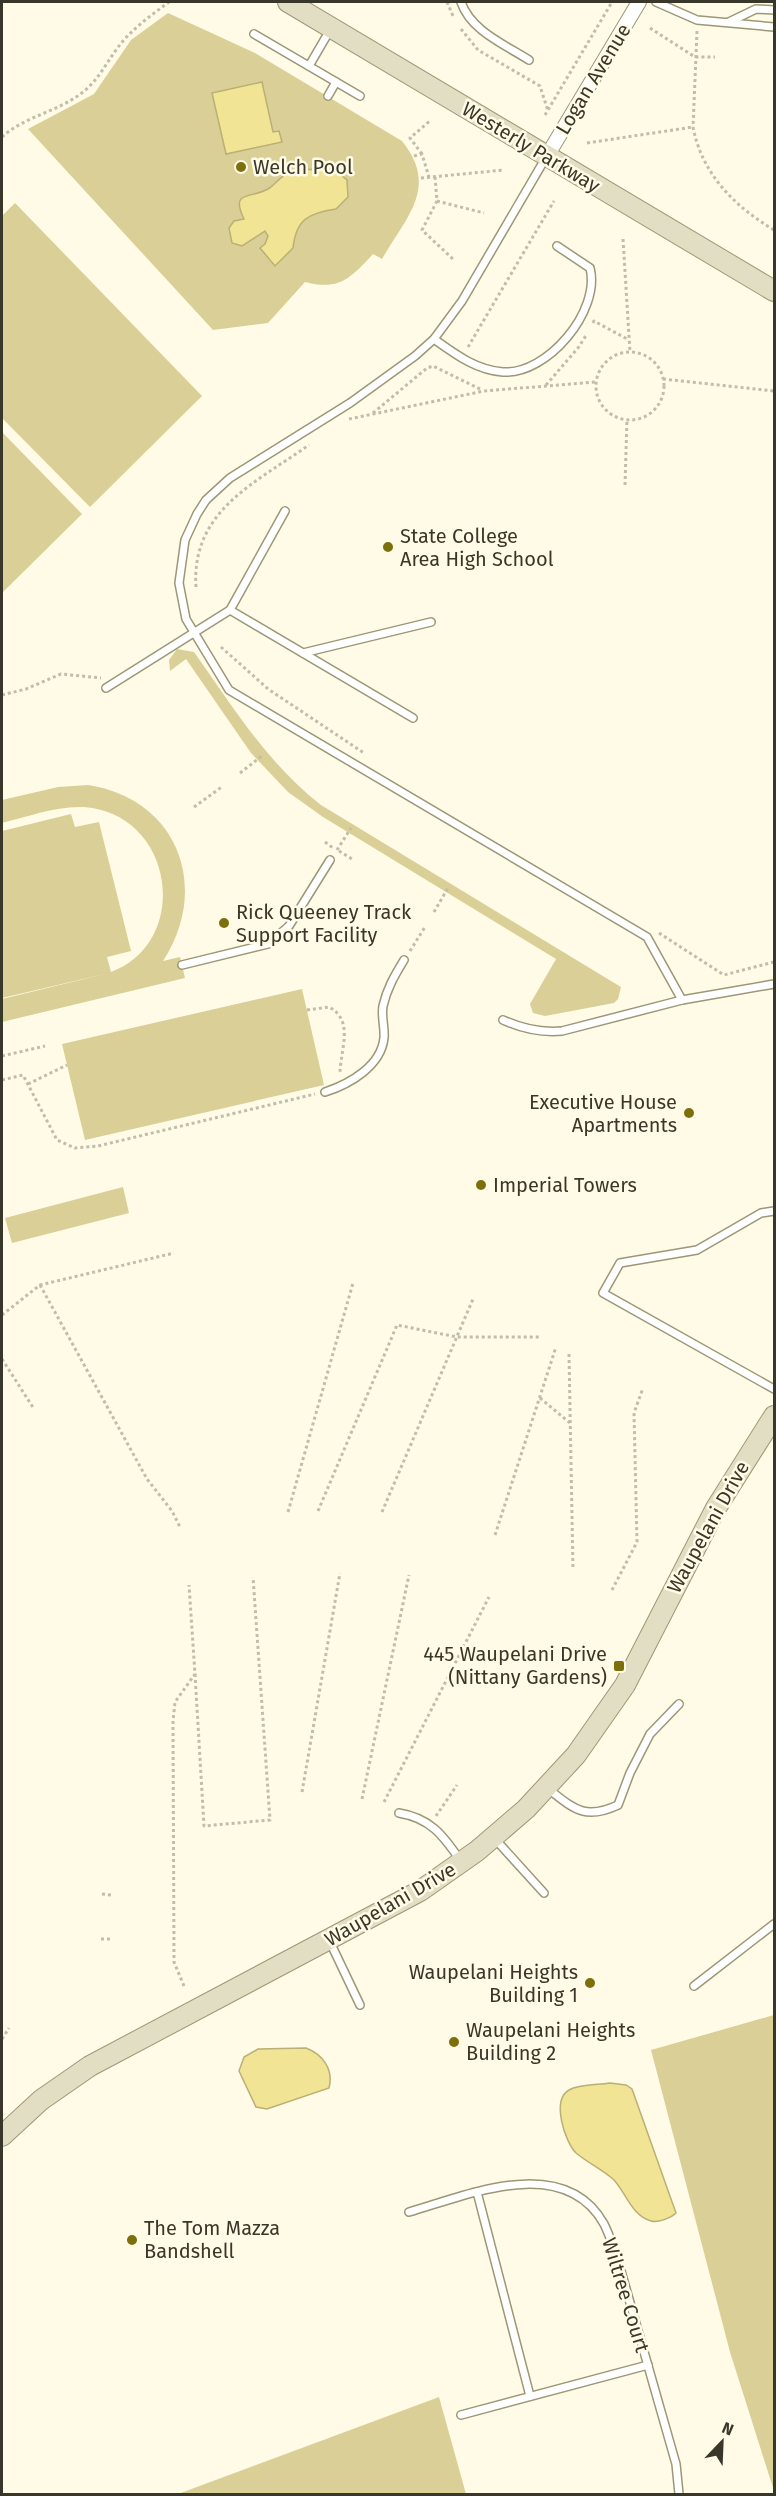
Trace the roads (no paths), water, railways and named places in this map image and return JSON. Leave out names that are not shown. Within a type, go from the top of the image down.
[{"type":"street","name":"Westerly Parkway","points":[[288,2],[774,291]]},
{"type":"street","name":"Logan Avenue","points":[[547,156],[639,2]]},
{"type":"street","name":"Waupelani Drive","points":[[2,2136],[41,2100],[90,2066],[420,1891],[494,1838],[547,1788],[591,1735],[625,1685],[710,1518],[774,1416]]},
{"type":"lane","points":[[461,2],[465,15],[473,25],[529,60]]},
{"type":"lane","points":[[656,2],[682,16],[774,27]]},
{"type":"lane","points":[[726,23],[756,9],[774,10]]},
{"type":"lane","points":[[309,66],[332,28]]},
{"type":"lane","points":[[255,34],[360,96]]},
{"type":"lane","points":[[328,96],[336,82]]},
{"type":"lane","points":[[547,156],[462,301],[434,339],[415,356],[350,404],[230,478],[206,500],[186,540],[179,583],[186,619],[229,690],[647,937],[682,1000]]},
{"type":"lane","points":[[434,339],[466,361],[505,372],[529,369],[570,334],[588,304],[594,282],[591,268],[557,246]]},
{"type":"lane","points":[[106,688],[193,631],[230,610],[285,511]]},
{"type":"lane","points":[[230,610],[412,718]]},
{"type":"lane","points":[[303,653],[431,622]]},
{"type":"lane","points":[[182,965],[268,944],[289,926],[330,860]]},
{"type":"lane","points":[[326,1092],[366,1071],[376,1057],[384,1039],[383,1009],[386,995],[405,960]]},
{"type":"lane","points":[[503,1020],[530,1030],[562,1031],[682,1000],[774,984]]},
{"type":"lane","points":[[774,1211],[761,1213],[697,1250],[620,1263],[603,1293],[774,1389]]},
{"type":"lane","points":[[547,1788],[577,1812],[602,1813],[618,1806],[630,1773],[650,1734],[679,1704]]},
{"type":"lane","points":[[399,1813],[416,1816],[431,1824],[445,1837],[462,1863]]},
{"type":"lane","points":[[494,1838],[544,1893]]},
{"type":"lane","points":[[694,1986],[774,1924]]},
{"type":"lane","points":[[329,1940],[360,2005]]},
{"type":"lane","name":"Wiltree Court","points":[[410,2212],[504,2184],[526,2183],[568,2193],[587,2204],[603,2223],[615,2250],[676,2464],[679,2494]]},
{"type":"lane","points":[[477,2192],[530,2396]]},
{"type":"lane","name":"Wiltree Court","points":[[461,2415],[648,2365]]},
{"type":"place","name":"Welch Pool","points":[[241,167]]},
{"type":"place","name":"State College Area High School","points":[[388,547]]},
{"type":"place","name":"Rick Queeney Track Support Facility","points":[[224,923]]},
{"type":"place","name":"Executive House Apartments","points":[[689,1113]]},
{"type":"place","name":"Imperial Towers","points":[[481,1185]]},
{"type":"place","name":"445 Waupelani Drive (Nittany Gardens)","points":[[619,1666]]},
{"type":"place","name":"Waupelani Heights Building 1","points":[[590,1983]]},
{"type":"place","name":"Waupelani Heights Building 2","points":[[454,2042]]},
{"type":"place","name":"The Tom Mazza Bandshell","points":[[132,2240]]}]
